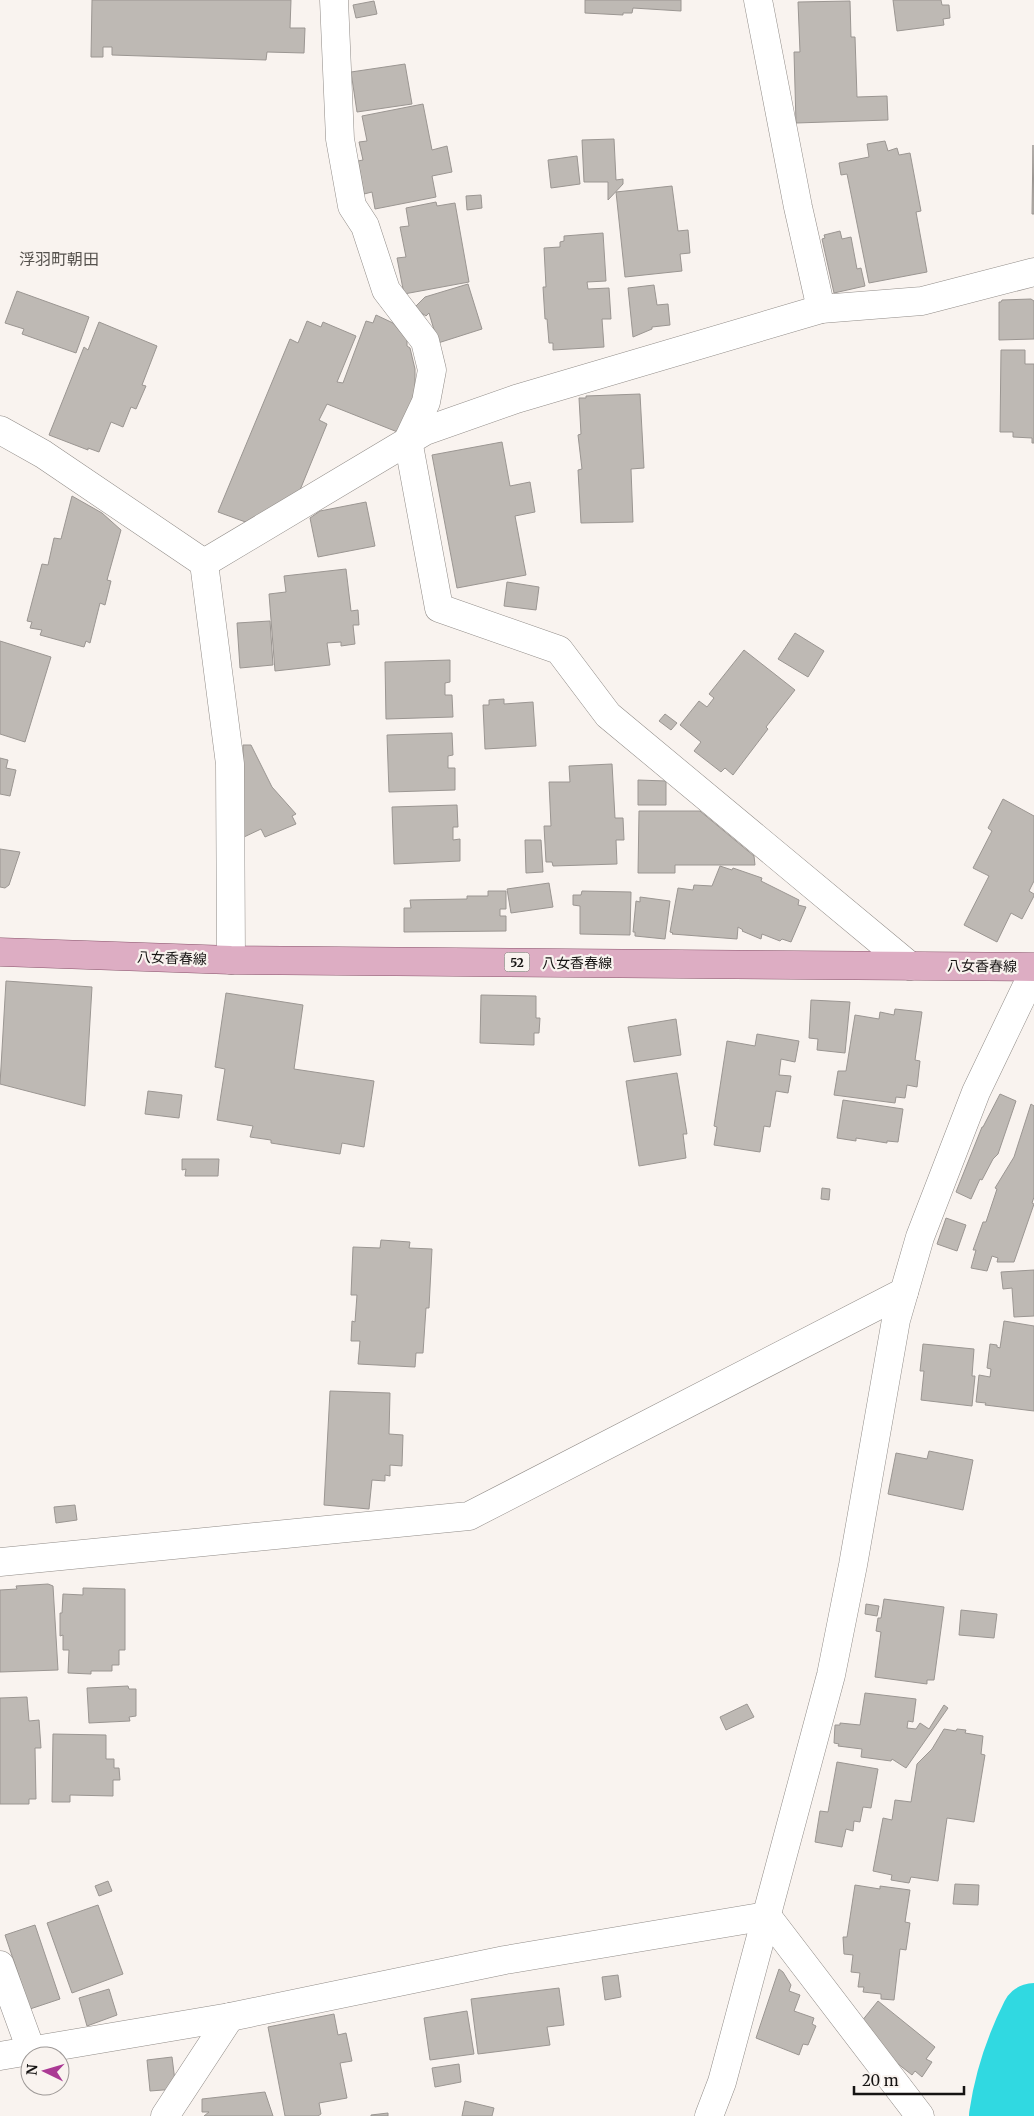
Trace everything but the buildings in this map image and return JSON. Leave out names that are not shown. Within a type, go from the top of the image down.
[{"type":"main road","name":"八女香春線","points":[[0,952],[231,960],[1034,967]]},
{"type":"street","points":[[334,0],[340,139],[352,206],[365,226],[386,290],[425,341],[432,370],[426,402],[408,440],[439,608],[559,650],[608,715],[910,966]]},
{"type":"street","points":[[758,0],[798,207],[821,309]]},
{"type":"street","points":[[204,564],[424,431],[516,398],[821,309],[922,301],[1034,272]]},
{"type":"street","points":[[0,430],[43,454],[204,564],[230,764],[231,960]]},
{"type":"street","points":[[709,2116],[722,2082],[830,1675],[853,1565],[896,1320],[920,1237],[976,1092],[1034,971]]},
{"type":"street","points":[[0,1562],[469,1516],[904,1292]]},
{"type":"street","points":[[55,2046],[230,2017],[505,1960],[767,1916]]},
{"type":"street","points":[[767,1916],[920,2116]]},
{"type":"street","points":[[0,1965],[30,2046]]},
{"type":"street","points":[[165,2116],[230,2017]]},
{"type":"street","points":[[0,2056],[20,2052]]},
{"type":"waterway","points":[[1002,2116],[1014,2065],[1034,2016]]},
{"type":"district","name":"浮羽町朝田","points":[[59,259]]}]
